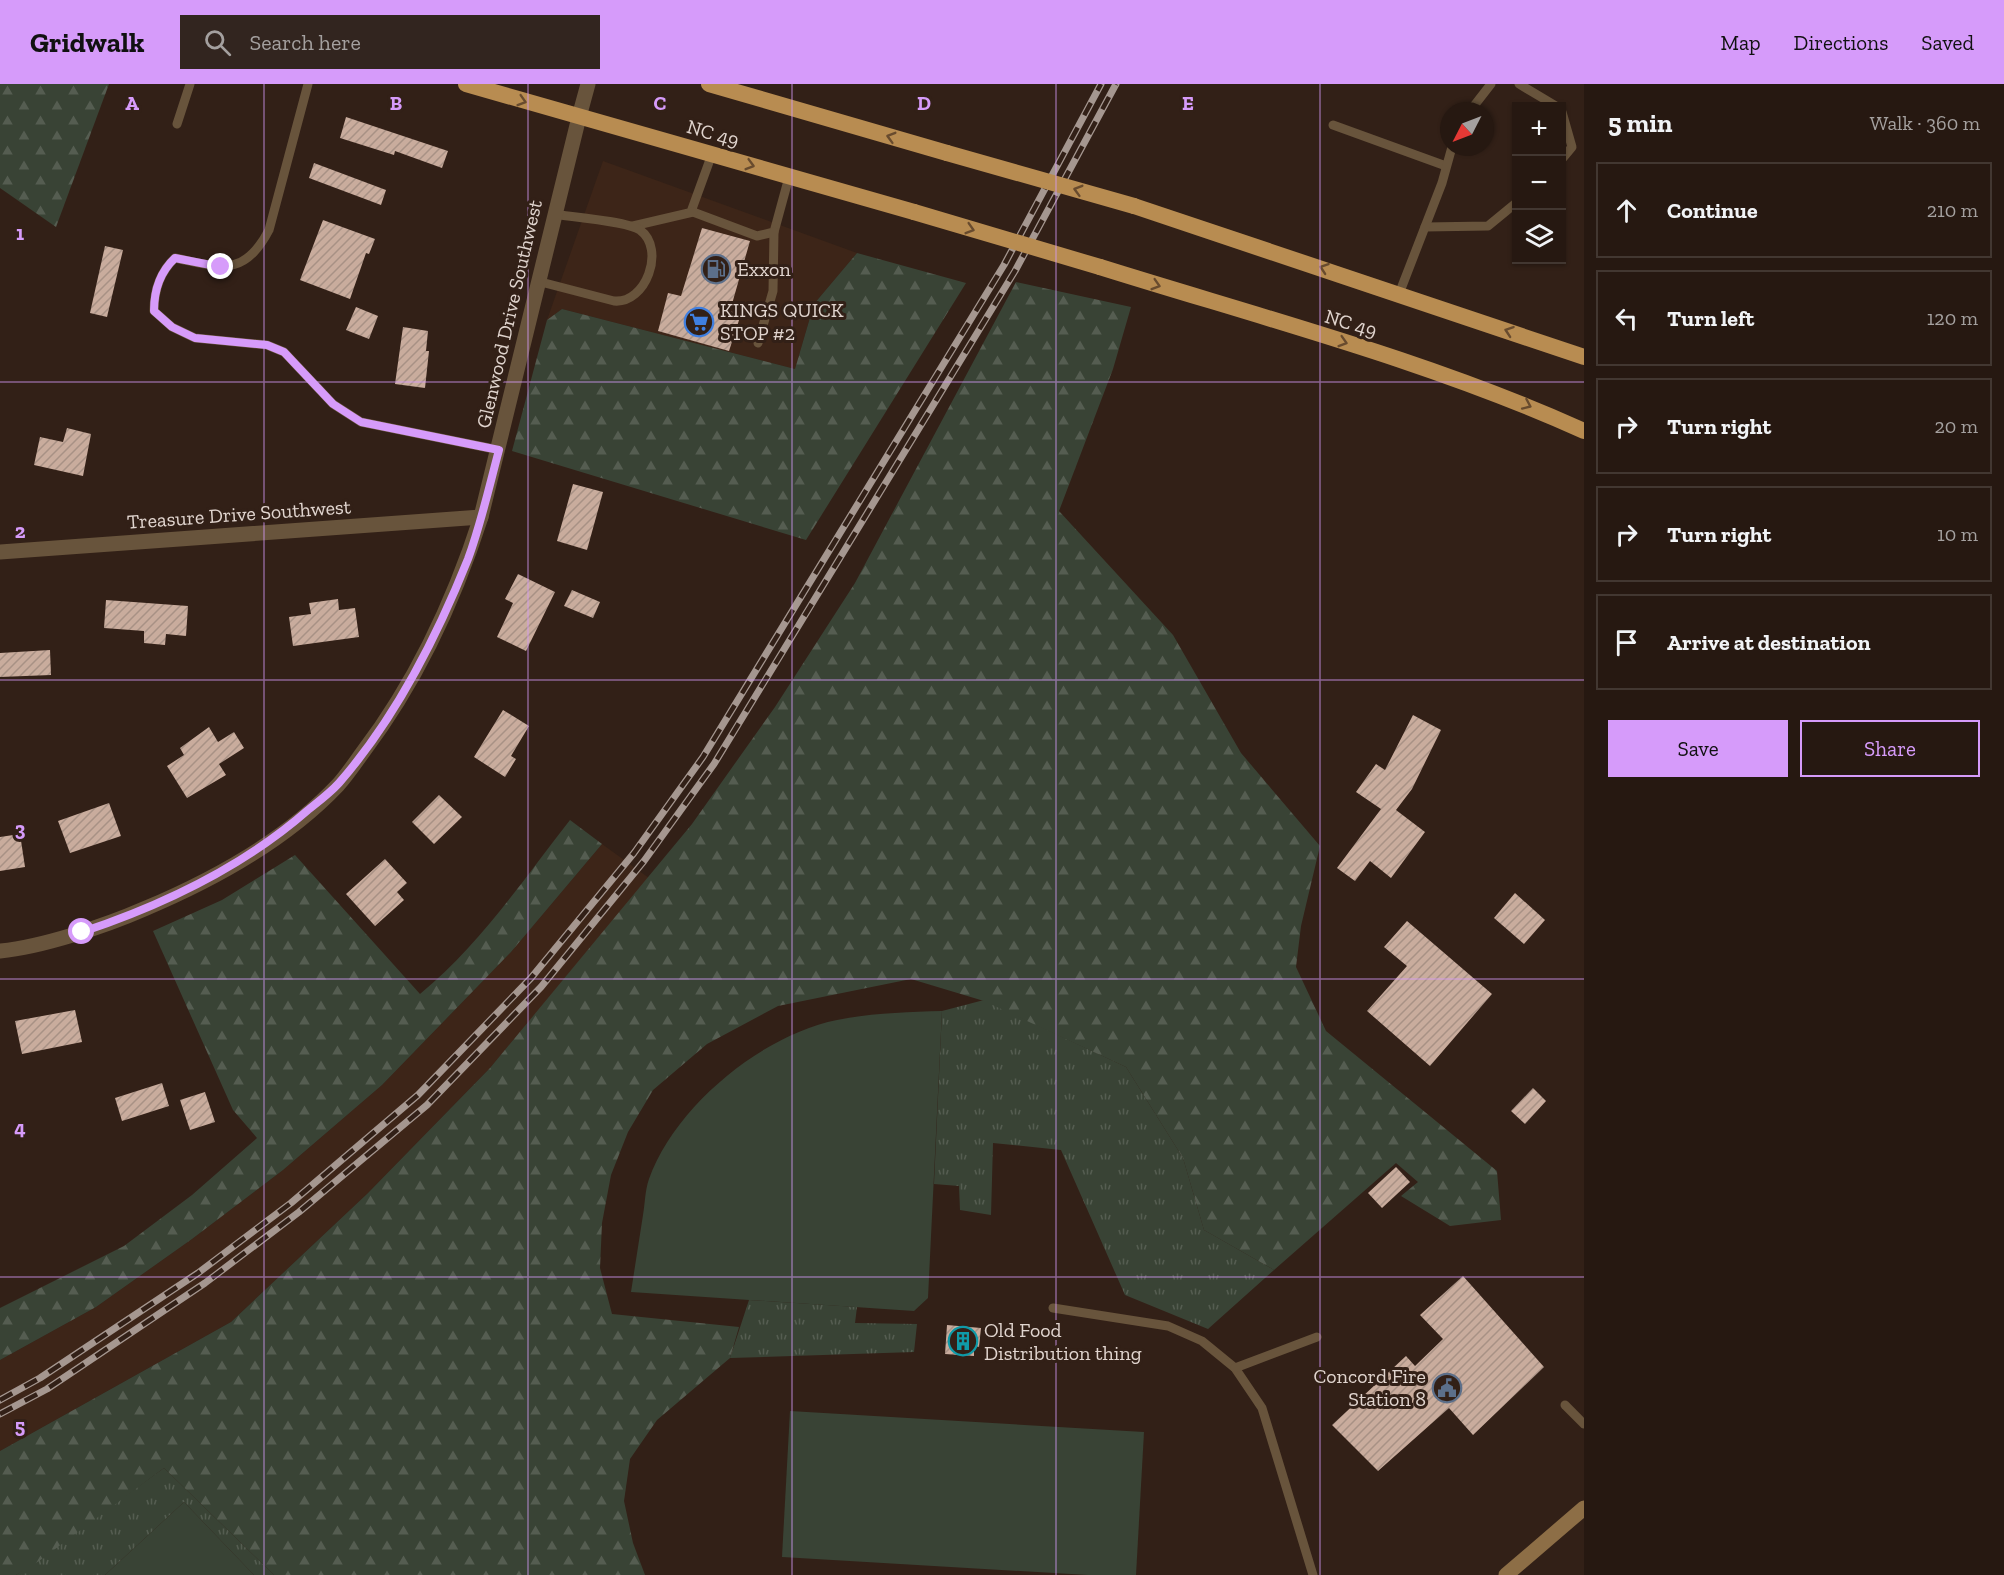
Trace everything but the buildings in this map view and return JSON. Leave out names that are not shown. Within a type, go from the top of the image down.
[{"type":"highway","name":"NC 49","points":[[466,84],[1100,267],[1383,355],[1517,401],[1584,431]]},
{"type":"highway","points":[[709,84],[1134,206],[1584,357]]},
{"type":"main road","points":[[1506,1575],[1584,1508]]},
{"type":"street","name":"Glenwood Drive Southwest","points":[[0,951],[82,932],[121,919],[188,890],[278,837],[338,784],[386,721],[412,677],[468,558],[499,450],[553,214],[588,84]]},
{"type":"street","name":"Treasure Drive Southwest","points":[[2,549],[481,517]]},
{"type":"lane","points":[[177,124],[190,84]]},
{"type":"lane","points":[[308,84],[269,230],[259,250],[242,263],[221,267],[175,258],[167,266],[159,281],[154,311],[172,327],[195,338],[267,345],[284,352],[333,404],[361,422],[499,450]]},
{"type":"lane","points":[[1477,102],[1491,84]]},
{"type":"lane","points":[[1519,84],[1549,102]]},
{"type":"lane","points":[[1333,125],[1446,166]]},
{"type":"lane","points":[[1566,126],[1572,147],[1566,154]]},
{"type":"lane","points":[[712,154],[692,209],[696,216],[757,236],[774,232]]},
{"type":"lane","points":[[1399,294],[1449,156]]},
{"type":"lane","points":[[758,343],[773,291],[774,232],[789,177]]},
{"type":"lane","points":[[1425,227],[1488,226],[1512,206]]},
{"type":"lane","points":[[553,214],[633,226],[693,212]]},
{"type":"lane","points":[[537,281],[614,302],[630,299],[643,283],[652,259],[653,249],[648,237],[633,226]]},
{"type":"lane","points":[[1053,1308],[1168,1326],[1202,1341],[1235,1368],[1262,1408],[1313,1575]]},
{"type":"lane","points":[[1235,1368],[1317,1337]]},
{"type":"lane","points":[[1565,1405],[1584,1424]]},
{"type":"shaded area","points":[[603,161],[857,253],[814,304],[795,369],[562,309],[547,320]]},
{"type":"shaded area","points":[[602,844],[649,878],[490,1068],[368,1193],[231,1322],[0,1451],[0,1360],[96,1307],[192,1239],[283,1170],[382,1085],[511,952]]},
{"type":"green space","points":[[0,84],[109,84],[56,227],[0,188]]},
{"type":"green space","points":[[857,253],[966,283],[806,540],[512,451],[547,320],[562,309],[795,369],[814,304]]},
{"type":"green space","points":[[1016,282],[1131,307],[1113,369],[1059,511],[1173,635],[1241,753],[1320,846],[1301,926],[1296,967],[1326,1031],[1497,1171],[1501,1220],[1450,1226],[1401,1196],[1418,1182],[1396,1163],[1274,1270],[1204,1230],[1183,1158],[1126,1067],[984,1001],[911,979],[778,1006],[707,1044],[653,1090],[628,1132],[611,1175],[602,1223],[600,1268],[612,1314],[739,1327],[730,1358],[657,1420],[630,1459],[624,1501],[633,1543],[645,1575],[274,1575],[164,1468],[39,1561],[16,1575],[0,1575],[0,1451],[231,1322],[368,1193],[490,1068],[692,824],[775,707],[855,583]]},
{"type":"green space","points":[[570,820],[602,844],[511,952],[382,1085],[283,1170],[192,1239],[96,1307],[0,1360],[0,1308],[124,1246],[192,1195],[257,1138],[233,1110],[153,931],[222,900],[295,855],[420,994],[481,934]]},
{"type":"green space","points":[[984,1000],[1126,1067],[1183,1158],[1204,1230],[1274,1270],[1208,1329],[1125,1295],[1061,1150],[993,1143],[991,1215],[960,1210],[959,1186],[934,1184],[942,1011]]},
{"type":"green space","points":[[942,1011],[928,1298],[914,1311],[631,1292],[649,1179],[661,1152],[679,1125],[725,1078],[751,1058],[808,1028],[863,1016]]},
{"type":"green space","points":[[749,1300],[857,1307],[855,1323],[917,1324],[914,1352],[730,1358]]},
{"type":"green space","points":[[790,1411],[1144,1432],[1136,1575],[1088,1575],[782,1557]]},
{"type":"green space","points":[[164,1468],[274,1575],[254,1575],[184,1502],[105,1575],[16,1575]]},
{"type":"green space","points":[[184,1502],[254,1575],[105,1575]]},
{"type":"railway","points":[[0,1400],[40,1378],[198,1273],[291,1203],[418,1095],[531,978],[634,853],[703,757],[1004,265],[1101,84]]},
{"type":"railway","points":[[0,1414],[47,1389],[205,1283],[299,1212],[427,1105],[541,987],[644,861],[714,764],[1015,271],[1116,84]]},
{"type":"place","name":"Exxon","points":[[716,269]]},
{"type":"place","name":"KINGS QUICK STOP #2","points":[[699,322]]},
{"type":"place","name":"Old Food Distribution thing","points":[[963,1341]]},
{"type":"place","name":"Concord Fire Station 8","points":[[1447,1388]]},
{"type":"route","points":[[82,932],[121,919],[188,890],[278,837],[338,784],[386,721],[412,677],[442,618],[468,558],[499,450],[361,422],[333,404],[284,352],[267,345],[195,338],[172,327],[156,314],[154,311],[156,289],[167,266],[175,258],[221,267]]}]
